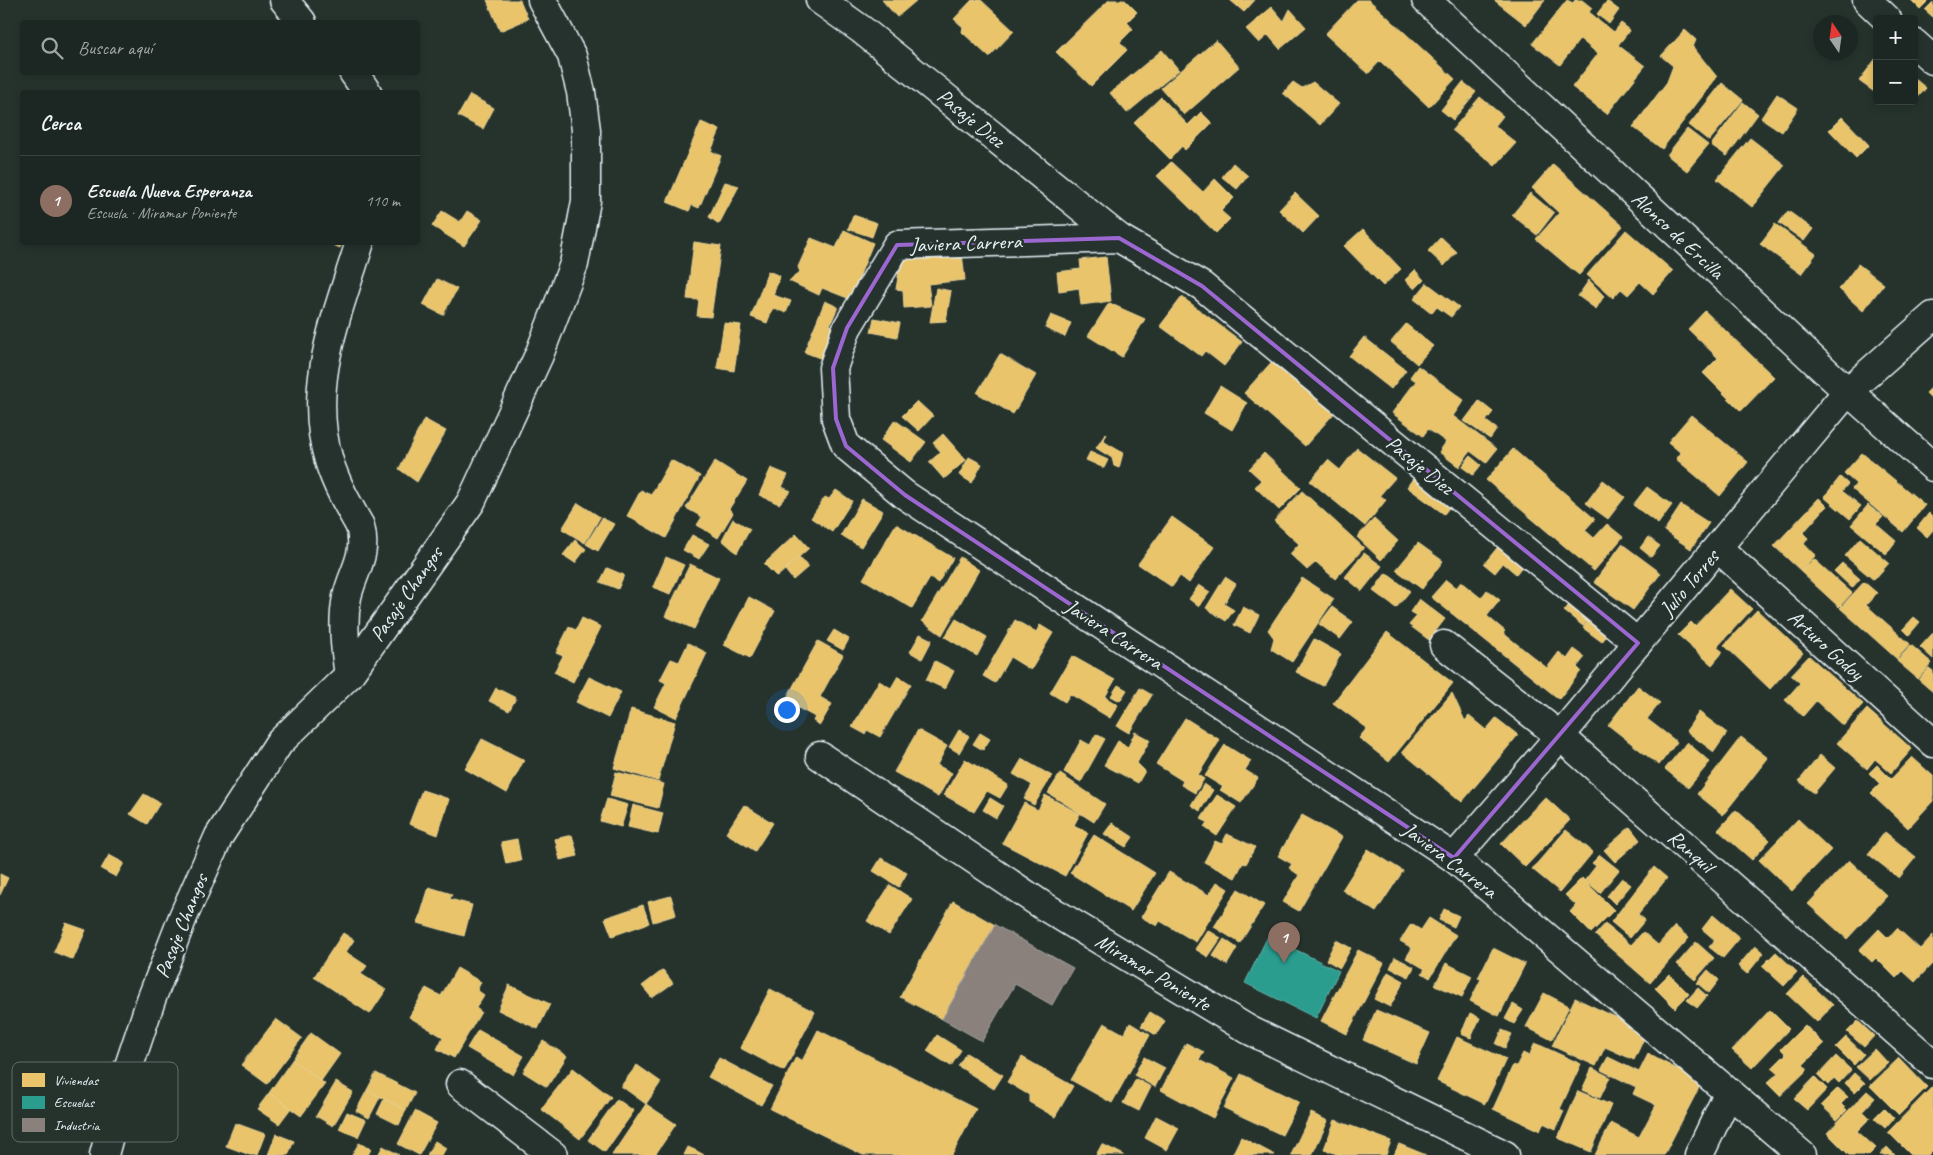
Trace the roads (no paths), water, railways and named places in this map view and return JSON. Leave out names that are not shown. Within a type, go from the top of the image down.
[{"type":"street","points":[[284,0],[300,20]]},
{"type":"street","name":"Pasaje Changos","points":[[130,1062],[151,1000],[183,917],[219,836],[279,743],[349,675],[470,502],[539,355],[574,264],[586,201],[586,130],[581,92],[572,56],[542,0]]},
{"type":"street","name":"Pasaje Diez","points":[[820,0],[862,30],[1119,238],[1202,286],[1638,643]]},
{"type":"street","name":"Alonso de Ercilla","points":[[1426,0],[1847,392],[1933,468]]},
{"type":"street","points":[[1866,0],[1883,15]]},
{"type":"street","points":[[1918,47],[1933,60]]},
{"type":"street","points":[[355,75],[366,90]]},
{"type":"street","name":"Javiera Carrera","points":[[1119,238],[897,245],[847,328],[833,368],[836,419],[846,446],[905,495],[1454,858],[1802,1155]]},
{"type":"street","points":[[349,675],[344,648],[344,619],[354,575],[360,562],[363,537],[329,462],[323,436],[321,384],[325,359],[359,245]]},
{"type":"street","name":"Julio Torres","points":[[1454,858],[1560,736],[1847,392],[1933,316]]},
{"type":"street","name":"Arturo Godoy","points":[[1718,548],[1933,743]]},
{"type":"street","name":"Ranquil","points":[[1444,645],[1560,736],[1933,1064]]},
{"type":"street","name":"Miramar Poniente","points":[[820,756],[1042,905],[1250,1030],[1505,1155]]},
{"type":"street","points":[[460,1084],[553,1155]]},
{"type":"street","points":[[1699,1155],[1729,1092]]},
{"type":"street","name":"Pasaje Changos","points":[[104,1155],[107,1142]]},
{"type":"place","name":"Escuela Nueva Esperanza","points":[[1284,963]]}]
